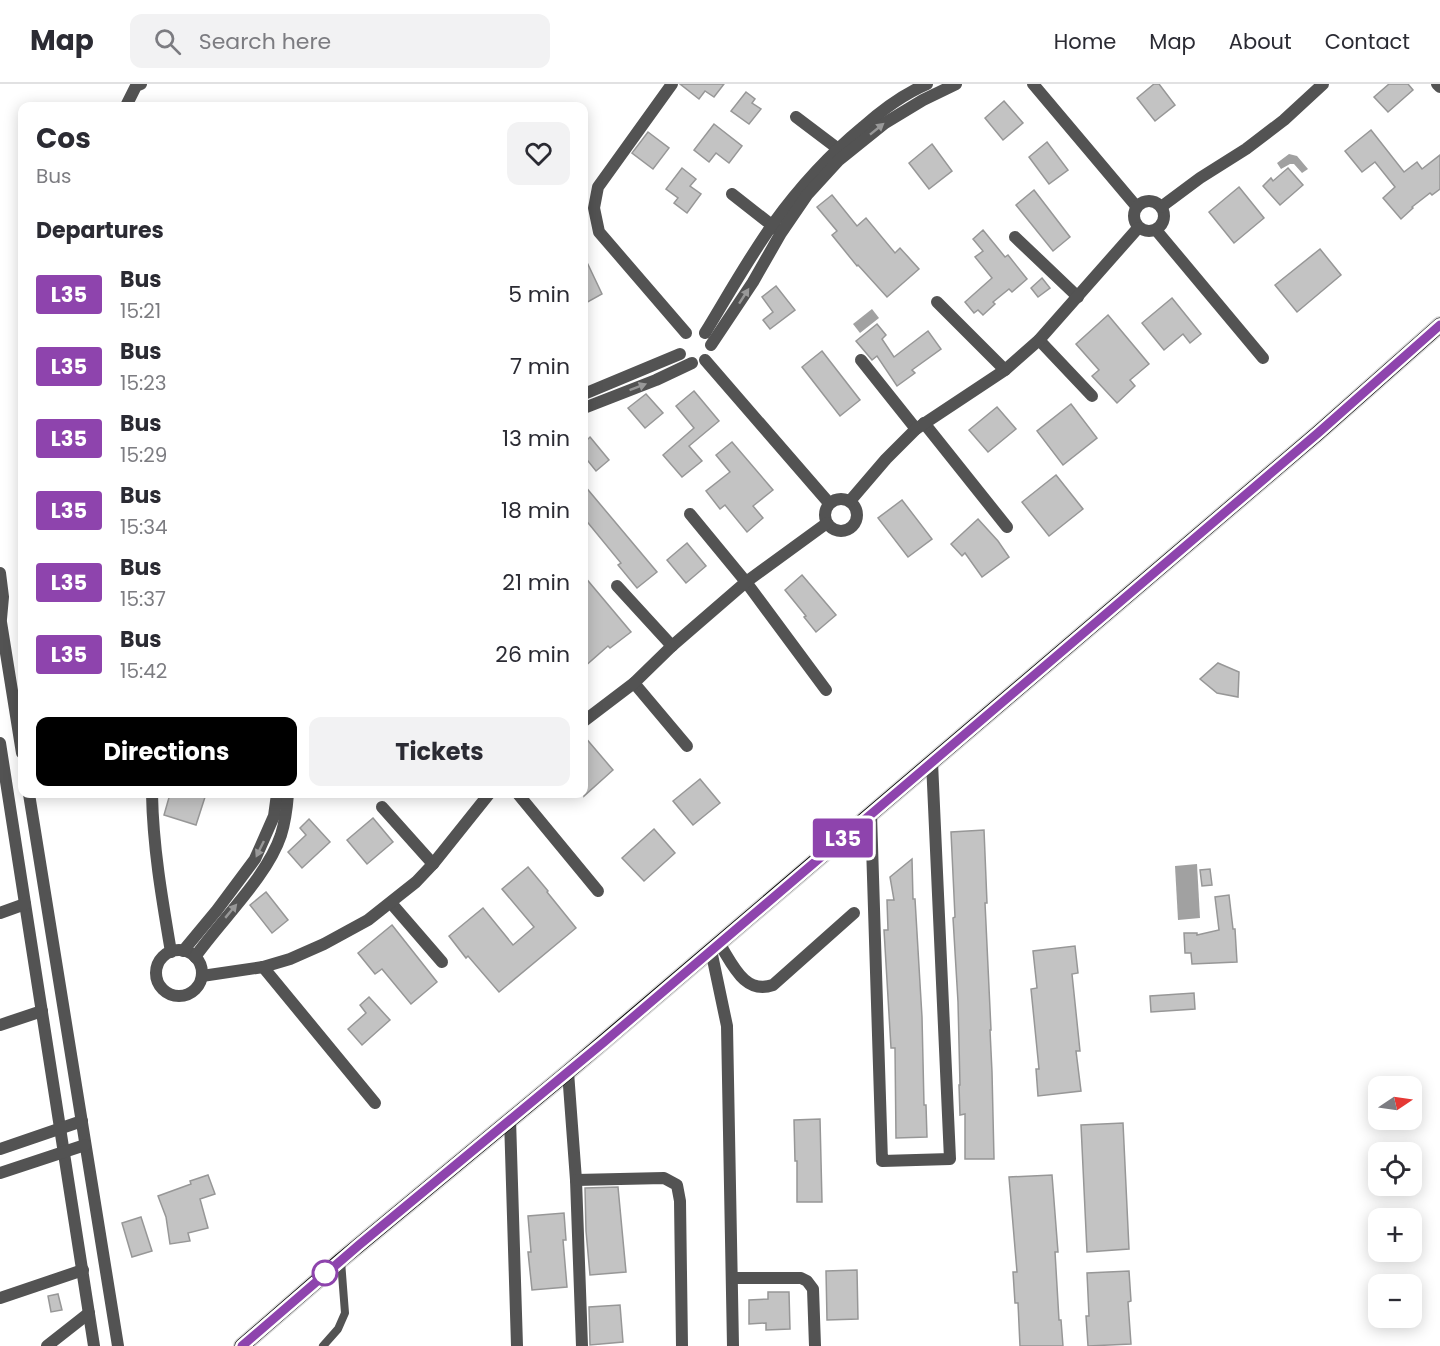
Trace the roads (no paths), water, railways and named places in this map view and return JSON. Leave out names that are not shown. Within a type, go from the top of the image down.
[{"type":"main road","points":[[242,1346],[341,1260],[715,947],[1318,433],[1440,325]]},
{"type":"street","points":[[128,102],[136,86],[141,84]]},
{"type":"street","points":[[672,84],[598,187],[594,208],[599,232],[686,333]]},
{"type":"street","points":[[705,333],[810,177],[837,148],[876,116],[914,90],[927,84]]},
{"type":"street","points":[[711,345],[753,282],[776,229],[839,160],[885,123],[923,100],[956,84]]},
{"type":"street","points":[[1033,84],[1137,206]]},
{"type":"street","points":[[1161,207],[1200,178],[1246,149],[1284,120],[1323,84]]},
{"type":"street","points":[[796,117],[837,148]]},
{"type":"street","points":[[732,194],[776,229]]},
{"type":"street","points":[[1145,201],[1152,201],[1161,207],[1164,219],[1160,227],[1150,232],[1138,228],[1133,219],[1137,206],[1145,201]]},
{"type":"street","points":[[850,501],[886,459],[920,426],[1005,370],[1039,340],[1138,228]]},
{"type":"street","points":[[1156,230],[1263,358]]},
{"type":"street","points":[[1015,237],[1078,297]]},
{"type":"street","points":[[937,302],[1005,370]]},
{"type":"street","points":[[588,406],[656,380],[699,362],[709,356],[710,339],[705,333],[695,330],[686,333],[680,342],[680,354],[683,358],[699,362],[829,503]]},
{"type":"street","points":[[1039,340],[1092,396]]},
{"type":"street","points":[[588,392],[680,354]]},
{"type":"street","points":[[861,360],[1007,527]]},
{"type":"street","points":[[839,498],[850,501],[856,510],[854,525],[845,531],[835,530],[827,523],[825,513],[829,503],[839,498]]},
{"type":"street","points":[[690,514],[746,582],[826,690]]},
{"type":"street","points":[[588,715],[634,683],[672,646],[746,582],[827,523]]},
{"type":"street","points":[[0,573],[3,597],[1,618],[18,727]]},
{"type":"street","points":[[617,586],[672,646]]},
{"type":"street","points":[[634,683],[687,746]]},
{"type":"street","points":[[0,743],[94,1346]]},
{"type":"street","points":[[871,814],[882,1161],[950,1159],[932,762]]},
{"type":"street","points":[[30,798],[118,1346]]},
{"type":"street","points":[[152,798],[152,819],[162,899],[183,953],[199,961],[202,968],[200,984],[195,990],[182,997],[174,996],[161,988],[156,975],[159,961],[164,955],[183,953],[207,938],[254,882],[271,857],[281,836],[288,798]]},
{"type":"street","points":[[183,953],[255,859],[274,816],[276,798]]},
{"type":"street","points":[[202,976],[263,967],[290,959],[368,920],[416,882],[486,798]]},
{"type":"street","points":[[521,798],[598,891]]},
{"type":"street","points":[[382,807],[433,864]]},
{"type":"street","points":[[391,903],[442,962]]},
{"type":"street","points":[[0,913],[26,904]]},
{"type":"street","points":[[715,947],[745,981],[755,987],[767,987],[773,985],[854,913]]},
{"type":"street","points":[[715,947],[727,1026],[733,1346]]},
{"type":"street","points":[[263,967],[375,1103]]},
{"type":"street","points":[[0,1025],[42,1011]]},
{"type":"street","points":[[568,1072],[576,1180],[582,1346]]},
{"type":"street","points":[[510,1119],[517,1346]]},
{"type":"street","points":[[0,1149],[82,1122]]},
{"type":"street","points":[[0,1173],[85,1144]]},
{"type":"street","points":[[576,1180],[664,1178],[677,1185],[680,1201],[682,1346]]},
{"type":"street","points":[[0,1298],[82,1270]]},
{"type":"street","points":[[732,1278],[801,1278],[807,1281],[813,1289],[815,1346]]},
{"type":"street","points":[[47,1346],[89,1313]]},
{"type":"lane","points":[[323,1346],[338,1329],[345,1313],[341,1260]]}]
